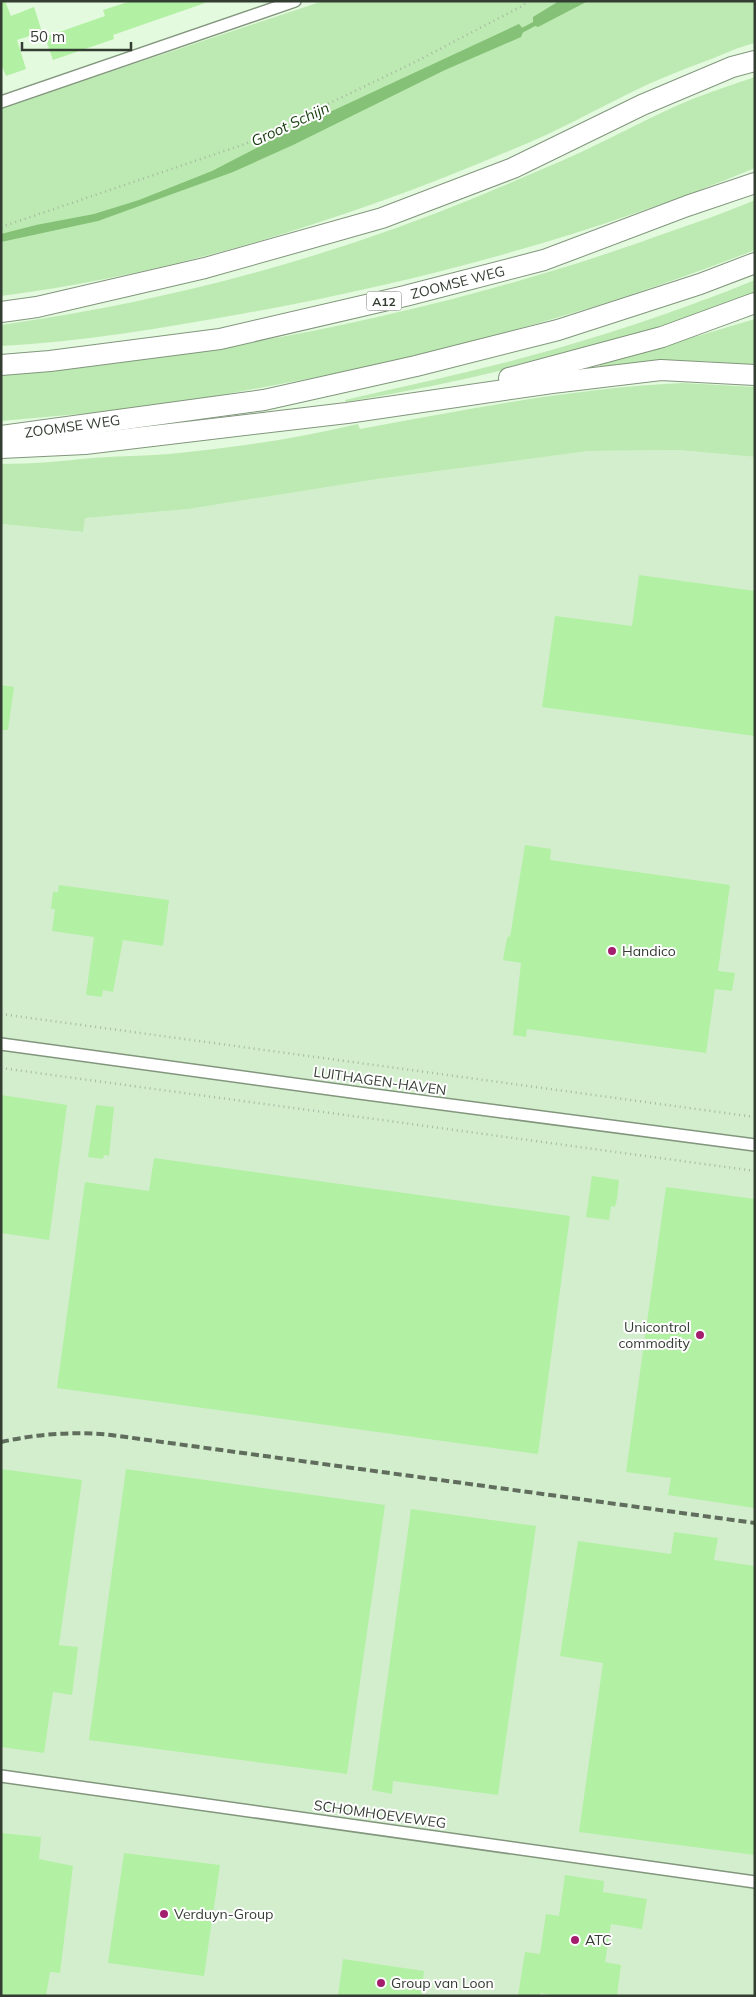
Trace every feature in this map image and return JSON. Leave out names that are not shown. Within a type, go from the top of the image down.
[{"type":"highway","points":[[1,312],[37,307],[206,268],[382,218],[513,168],[642,105],[732,66],[755,60]]},
{"type":"highway","name":"ZOOMSE WEG","points":[[1,365],[50,361],[220,339],[405,296],[544,260],[687,206],[755,183]]},
{"type":"highway","name":"ZOOMSE WEG","points":[[1,436],[264,400],[416,366],[558,330],[700,284],[755,263]]},
{"type":"highway","points":[[406,404],[662,338],[755,303]]},
{"type":"highway","points":[[1,448],[85,444],[347,414],[552,383],[661,370],[755,375]]},
{"type":"street","points":[[1,102],[295,1]]},
{"type":"street","name":"LUITHAGEN-HAVEN","points":[[1,1044],[359,1093],[755,1144]]},
{"type":"street","name":"SCHOMHOEVEWEG","points":[[1,1776],[755,1882]]},
{"type":"path","points":[[1,227],[245,144],[415,62],[524,5],[527,1]]},
{"type":"path","points":[[1,1014],[755,1117]]},
{"type":"path","points":[[1,1068],[755,1170]]},
{"type":"shaded area","points":[[323,1],[755,1],[755,43],[659,79],[531,142],[454,174],[328,220],[199,258],[68,286],[1,296],[1,108]]},
{"type":"shaded area","points":[[559,1],[588,1],[538,27],[533,25],[533,17]]},
{"type":"shaded area","points":[[519,24],[524,30],[521,37],[445,70],[293,145],[233,172],[98,221],[1,242],[1,234],[94,214],[139,200],[212,171],[289,131]]},
{"type":"shaded area","points":[[755,77],[755,168],[693,193],[566,236],[502,255],[372,288],[307,302],[122,334],[1,346],[1,325],[124,304],[184,291],[245,276],[363,240],[479,196],[579,153],[676,106]]},
{"type":"shaded area","points":[[755,200],[755,250],[641,291],[526,327],[409,357],[207,398],[173,404],[1,421],[1,375],[83,367],[245,344],[405,311],[563,268],[713,217]]},
{"type":"shaded area","points":[[755,280],[755,296],[650,331],[491,373],[382,396],[346,402],[345,400],[522,358],[581,341],[669,313]]},
{"type":"shaded area","points":[[755,319],[755,365],[702,361],[600,368],[600,365]]},
{"type":"shaded area","points":[[683,383],[755,387],[755,457],[678,450],[589,451],[378,479],[189,509],[85,518],[83,532],[1,524],[1,464],[160,455],[216,449],[288,439],[358,424],[360,429],[562,394]]},
{"type":"shaded area","points":[[678,450],[755,457],[755,1996],[1,1996],[1,524],[83,532],[84,518],[189,509],[378,479],[589,451]]},
{"type":"building","points":[[1,1],[5,1],[11,16],[34,7],[42,32],[17,40],[26,69],[6,76],[1,64]]},
{"type":"building","points":[[131,1],[204,1],[205,3],[113,35],[114,39],[53,60],[45,37],[105,16],[103,10]]},
{"type":"building","points":[[639,575],[755,591],[755,736],[542,707],[555,616],[632,626]]},
{"type":"building","points":[[1,685],[14,687],[8,730],[1,730]]},
{"type":"building","name":"Handico","points":[[525,845],[551,849],[550,860],[730,885],[718,971],[735,973],[732,991],[715,989],[706,1053],[527,1029],[526,1037],[513,1035],[521,963],[503,960],[508,936],[510,937]]},
{"type":"building","points":[[59,885],[169,900],[163,946],[123,940],[113,992],[103,990],[102,997],[86,995],[94,937],[52,931],[55,909],[51,909],[53,892],[58,892]]},
{"type":"building","points":[[1,1095],[67,1105],[49,1240],[1,1233]]},
{"type":"building","points":[[96,1105],[114,1107],[109,1156],[104,1155],[103,1159],[88,1157]]},
{"type":"building","points":[[154,1158],[570,1216],[538,1454],[57,1388],[85,1182],[149,1191]]},
{"type":"building","points":[[592,1176],[619,1180],[615,1207],[611,1206],[609,1220],[586,1217]]},
{"type":"building","name":"Unicontrol commodity","points":[[666,1187],[755,1199],[755,1508],[668,1495],[671,1478],[626,1472]]},
{"type":"building","points":[[1,1469],[82,1480],[59,1645],[78,1647],[72,1695],[53,1692],[44,1753],[1,1747]]},
{"type":"building","points":[[126,1469],[385,1505],[347,1774],[89,1740]]},
{"type":"building","points":[[411,1509],[536,1526],[498,1795],[393,1781],[392,1794],[372,1790]]},
{"type":"building","points":[[674,1532],[718,1538],[714,1560],[755,1566],[755,1855],[579,1832],[603,1663],[560,1656],[578,1541],[671,1554]]},
{"type":"building","points":[[1,1833],[41,1837],[39,1859],[73,1866],[60,1973],[50,1972],[46,1996],[1,1996]]},
{"type":"building","name":"Verduyn-Group","points":[[124,1853],[220,1865],[204,1976],[108,1963]]},
{"type":"building","name":"ATC","points":[[565,1875],[604,1881],[603,1892],[647,1899],[642,1929],[611,1924],[605,1962],[621,1965],[617,1996],[556,1996],[540,1993],[540,1996],[518,1996],[525,1952],[540,1954],[546,1914],[559,1916]]},
{"type":"building","name":"Group van Loon","points":[[343,1959],[424,1971],[421,1996],[338,1996]]},
{"type":"waterway","name":"Groot Schijn","points":[[519,32],[536,23]]},
{"type":"railway","points":[[1,1442],[56,1434],[111,1435],[755,1523]]},
{"type":"place","name":"Handico","points":[[612,951]]},
{"type":"place","name":"Unicontrol commodity","points":[[700,1335]]},
{"type":"place","name":"Verduyn-Group","points":[[164,1914]]},
{"type":"place","name":"ATC","points":[[575,1940]]},
{"type":"place","name":"Group van Loon","points":[[381,1983]]}]
